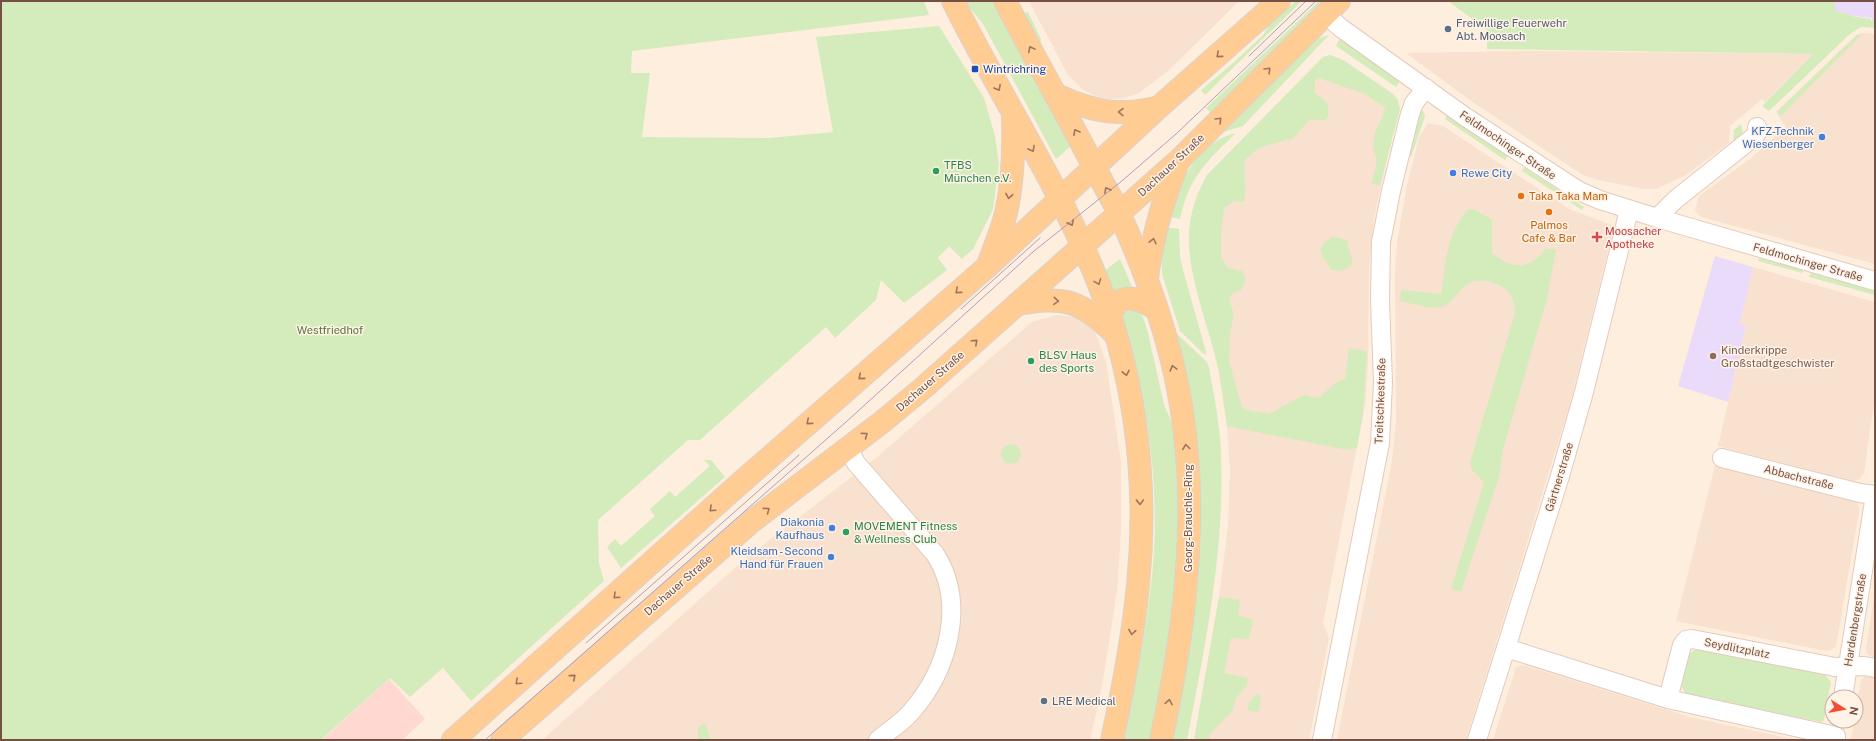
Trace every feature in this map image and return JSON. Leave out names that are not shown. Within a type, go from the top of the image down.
[{"type":"main road","points":[[953,1],[1083,246],[1113,326],[1130,394],[1138,449],[1140,536],[1138,584],[1133,625],[1112,740]]},
{"type":"main road","points":[[1005,1],[1094,167]]},
{"type":"main road","points":[[453,740],[737,486],[988,266],[1159,107],[1279,1]]},
{"type":"main road","name":"Dachauer Straße","points":[[502,740],[751,522],[901,407],[1179,160],[1332,8]]},
{"type":"main road","points":[[1056,95],[1085,107],[1105,112],[1138,112],[1159,107]]},
{"type":"main road","points":[[988,266],[1006,214],[1010,192],[1013,157],[1013,115]]},
{"type":"main road","points":[[1146,279],[1165,194],[1179,160]]},
{"type":"main road","name":"Georg-Brauchle-Ring","points":[[1094,167],[1119,213],[1157,309],[1175,375],[1181,406],[1187,455],[1190,502],[1190,547],[1186,595],[1170,701],[1161,740]]},
{"type":"main road","points":[[1113,326],[1116,303],[1130,298],[1139,300],[1157,309]]},
{"type":"main road","points":[[1017,304],[1039,301],[1069,302],[1086,309],[1113,326]]},
{"type":"street","name":"Feldmochinger Straße","points":[[1332,8],[1341,28],[1535,164],[1579,191],[1629,210],[1875,281]]},
{"type":"street","name":"Treitschkestraße","points":[[1322,740],[1380,443],[1383,383],[1380,300],[1382,234],[1410,114],[1414,103],[1426,88]]},
{"type":"street","points":[[1657,218],[1675,200],[1755,136],[1758,131],[1757,127]]},
{"type":"street","name":"Gärtnerstraße","points":[[1478,740],[1567,453],[1584,392],[1629,210]]},
{"type":"street","points":[[848,448],[856,463],[935,554],[943,567],[949,584],[952,604],[946,648],[939,669],[930,687],[910,714],[878,740]]},
{"type":"street","name":"Abbachstraße","points":[[1722,458],[1860,493],[1875,495]]},
{"type":"street","name":"Hardenbergstraße","points":[[1844,689],[1875,495]]},
{"type":"street","name":"Seydlitzplatz","points":[[1668,699],[1682,645],[1686,640],[1692,639],[1835,667],[1848,666]]},
{"type":"street","points":[[1506,648],[1668,699],[1837,732]]},
{"type":"street","points":[[1848,666],[1875,668]]},
{"type":"shaded area","points":[[1029,1],[1239,1],[1169,70],[1139,93],[1124,98],[1109,99],[1095,96],[1082,89],[1068,75]]},
{"type":"shaded area","points":[[1823,1],[1875,1],[1875,21],[1872,21],[1872,18],[1855,16],[1844,26],[1823,26]]},
{"type":"shaded area","points":[[1857,34],[1875,34],[1875,264],[1701,217],[1695,210],[1699,196],[1750,159],[1786,127],[1776,112]]},
{"type":"shaded area","points":[[1524,51],[1813,54],[1765,102],[1762,99],[1730,126],[1729,143],[1686,175],[1656,189],[1644,189],[1598,180],[1583,175],[1471,101],[1406,53]]},
{"type":"shaded area","points":[[1330,55],[1343,60],[1393,94],[1398,100],[1400,109],[1389,147],[1374,219],[1369,266],[1368,362],[1365,405],[1323,623],[1329,638],[1309,740],[1194,740],[1219,597],[1228,526],[1230,469],[1227,426],[1217,364],[1192,268],[1189,241],[1192,214],[1197,195],[1207,175],[1323,57]]},
{"type":"shaded area","points":[[1428,123],[1443,126],[1569,209],[1614,226],[1570,404],[1466,740],[1337,740],[1392,461],[1396,421],[1395,271],[1397,243],[1407,185],[1419,137]]},
{"type":"shaded area","name":"Kinderkrippe Großstadtgeschwister","points":[[1715,256],[1753,267],[1740,324],[1746,326],[1728,402],[1678,386]]},
{"type":"shaded area","points":[[1753,267],[1875,302],[1875,396],[1864,473],[1860,479],[1854,481],[1718,446],[1746,326],[1740,324]]},
{"type":"shaded area","points":[[1057,315],[1074,317],[1087,324],[1095,332],[1106,362],[1121,462],[1121,532],[1117,590],[1102,687],[1090,740],[542,740],[745,559],[876,458],[1032,322]]},
{"type":"shaded area","points":[[1715,465],[1851,499],[1858,504],[1859,512],[1836,646],[1831,650],[1827,651],[1676,621]]},
{"type":"shaded area","points":[[1875,592],[1875,659],[1867,654],[1866,648]]},
{"type":"shaded area","points":[[1523,665],[1690,717],[1798,740],[1493,740],[1516,667]]},
{"type":"shaded area","points":[[1864,677],[1875,677],[1875,740],[1851,740],[1853,729],[1864,729],[1864,689],[1860,689],[1861,681]]},
{"type":"shaded area","points":[[389,679],[425,719],[402,740],[322,740]]},
{"type":"green space","name":"Westfriedhof","points":[[1,1],[924,1],[929,15],[632,51],[631,73],[650,73],[642,137],[769,138],[833,132],[816,37],[939,26],[984,98],[995,136],[999,164],[993,209],[973,249],[962,259],[949,246],[938,258],[947,270],[904,303],[881,280],[876,300],[835,338],[826,327],[700,440],[688,440],[598,520],[599,563],[604,581],[471,701],[443,668],[410,697],[390,678],[321,740],[1,740]]},
{"type":"green space","points":[[964,1],[992,1],[1072,145],[1056,159],[983,24]]},
{"type":"green space","points":[[1296,1],[1302,1],[1205,95],[1201,90],[1263,35],[1269,25]]},
{"type":"green space","points":[[1319,1],[1324,1],[1211,113],[1206,108]]},
{"type":"green space","points":[[1448,1],[1835,1],[1835,11],[1849,14],[1851,16],[1871,19],[1871,21],[1875,21],[1875,28],[1861,27],[1850,34],[1769,111],[1762,106],[1813,54],[1487,49],[1487,30]]},
{"type":"green space","points":[[1028,12],[1041,39],[1040,45],[1023,14]]},
{"type":"green space","points":[[1329,35],[1243,126],[1220,133],[1312,40]]},
{"type":"green space","points":[[1857,35],[1861,35],[1781,116],[1777,112]]},
{"type":"green space","points":[[1340,37],[1400,81],[1396,87],[1336,46]]},
{"type":"green space","points":[[1330,55],[1343,60],[1393,94],[1398,100],[1400,109],[1380,186],[1372,184],[1377,159],[1373,149],[1375,133],[1385,110],[1384,107],[1365,94],[1319,78],[1315,81],[1315,93],[1328,105],[1328,117],[1325,120],[1309,120],[1292,139],[1268,145],[1256,150],[1245,160],[1244,202],[1235,201],[1224,208],[1221,232],[1221,257],[1228,268],[1242,271],[1246,279],[1241,290],[1232,294],[1229,301],[1234,314],[1230,333],[1229,361],[1242,407],[1247,410],[1269,414],[1304,395],[1319,398],[1335,383],[1345,379],[1349,348],[1367,351],[1363,413],[1357,448],[1348,450],[1227,426],[1219,371],[1195,286],[1189,241],[1191,215],[1199,191],[1207,175],[1323,57]]},
{"type":"green space","points":[[1420,110],[1424,112],[1425,117],[1411,157],[1407,154]]},
{"type":"green space","points":[[1447,115],[1508,156],[1505,160],[1445,119]]},
{"type":"green space","points":[[1741,124],[1743,134],[1733,144],[1734,130]]},
{"type":"green space","points":[[1236,133],[1200,171],[1188,192],[1180,219],[1165,216],[1177,190],[1200,155],[1210,145],[1222,138]]},
{"type":"green space","points":[[1524,167],[1584,207],[1582,210],[1522,171]]},
{"type":"green space","points":[[1468,209],[1476,210],[1492,220],[1492,253],[1500,259],[1514,265],[1527,264],[1533,261],[1546,249],[1556,249],[1547,299],[1503,449],[1499,477],[1461,592],[1451,589],[1484,482],[1472,470],[1470,462],[1515,313],[1514,305],[1512,298],[1505,289],[1491,282],[1485,281],[1475,281],[1466,285],[1446,305],[1438,308],[1400,301],[1401,290],[1441,294],[1451,239],[1460,219]]},
{"type":"green space","points":[[1163,227],[1179,229],[1180,257],[1206,352],[1205,355],[1180,331],[1162,274],[1161,252]]},
{"type":"green space","points":[[1333,237],[1348,240],[1347,247],[1349,248],[1353,264],[1342,271],[1332,270],[1324,259],[1320,250],[1324,243]]},
{"type":"green space","points":[[1759,258],[1803,270],[1802,273],[1758,261]]},
{"type":"green space","points":[[1120,259],[1133,289],[1120,289],[1112,292],[1104,271]]},
{"type":"green space","points":[[1811,273],[1875,290],[1875,295],[1809,277]]},
{"type":"green space","points":[[1137,309],[1143,317],[1164,405],[1174,427],[1180,492],[1174,611],[1152,740],[1124,740],[1147,617],[1152,576],[1155,510],[1150,444],[1145,411],[1130,346],[1120,314],[1121,310]]},
{"type":"green space","points":[[1176,333],[1207,362],[1209,367],[1218,421],[1221,454],[1220,526],[1217,562],[1207,634],[1187,740],[1173,740],[1187,661],[1195,602],[1201,534],[1201,502],[1195,429],[1187,381]]},
{"type":"green space","points":[[1011,444],[1018,447],[1021,454],[1018,461],[1011,464],[1004,461],[1001,454],[1004,447]]},
{"type":"green space","points":[[704,460],[711,460],[725,477],[621,568],[607,547],[615,539],[621,546],[655,516],[650,509],[670,491],[675,497],[710,466]]},
{"type":"green space","points":[[1219,597],[1240,600],[1238,615],[1253,620],[1249,639],[1231,638],[1224,673],[1248,678],[1247,685],[1236,698],[1233,710],[1210,734],[1209,740],[1194,740]]},
{"type":"green space","points":[[1697,649],[1818,671],[1826,676],[1831,682],[1830,689],[1824,689],[1824,720],[1822,722],[1704,699],[1686,694],[1680,684],[1683,669],[1689,655]]},
{"type":"green space","points":[[1255,695],[1259,695],[1261,700],[1258,712],[1247,710],[1249,703]]},
{"type":"green space","points":[[706,723],[710,740],[698,740],[698,727]]},
{"type":"tram line","points":[[1249,56],[1306,1]]},
{"type":"tram line","points":[[485,740],[846,422],[1034,251],[1123,180],[1176,134],[1316,1]]},
{"type":"tram line","points":[[961,309],[1040,238]]},
{"type":"tram line","points":[[586,643],[799,455]]},
{"type":"place","name":"Freiwillige Feuerwehr Abt. Moosach","points":[[1448,29]]},
{"type":"place","name":"Wintrichring","points":[[975,69]]},
{"type":"place","name":"KFZ-Technik Wiesenberger","points":[[1822,137]]},
{"type":"place","name":"TFBS München e.V.","points":[[936,171]]},
{"type":"place","name":"Rewe City","points":[[1453,173]]},
{"type":"place","name":"Taka Taka Mam","points":[[1521,196]]},
{"type":"place","name":"Palmos Cafe & Bar","points":[[1549,212]]},
{"type":"place","name":"Moosacher Apotheke","points":[[1597,237]]},
{"type":"place","name":"Kinderkrippe Großstadtgeschwister","points":[[1713,356]]},
{"type":"place","name":"BLSV Haus des Sports","points":[[1031,361]]},
{"type":"place","name":"Diakonia Kaufhaus","points":[[832,528]]},
{"type":"place","name":"MOVEMENT Fitness & Wellness Club","points":[[846,532]]},
{"type":"place","name":"Kleidsam - Second Hand für Frauen","points":[[831,557]]},
{"type":"place","name":"LRE Medical","points":[[1044,701]]}]
